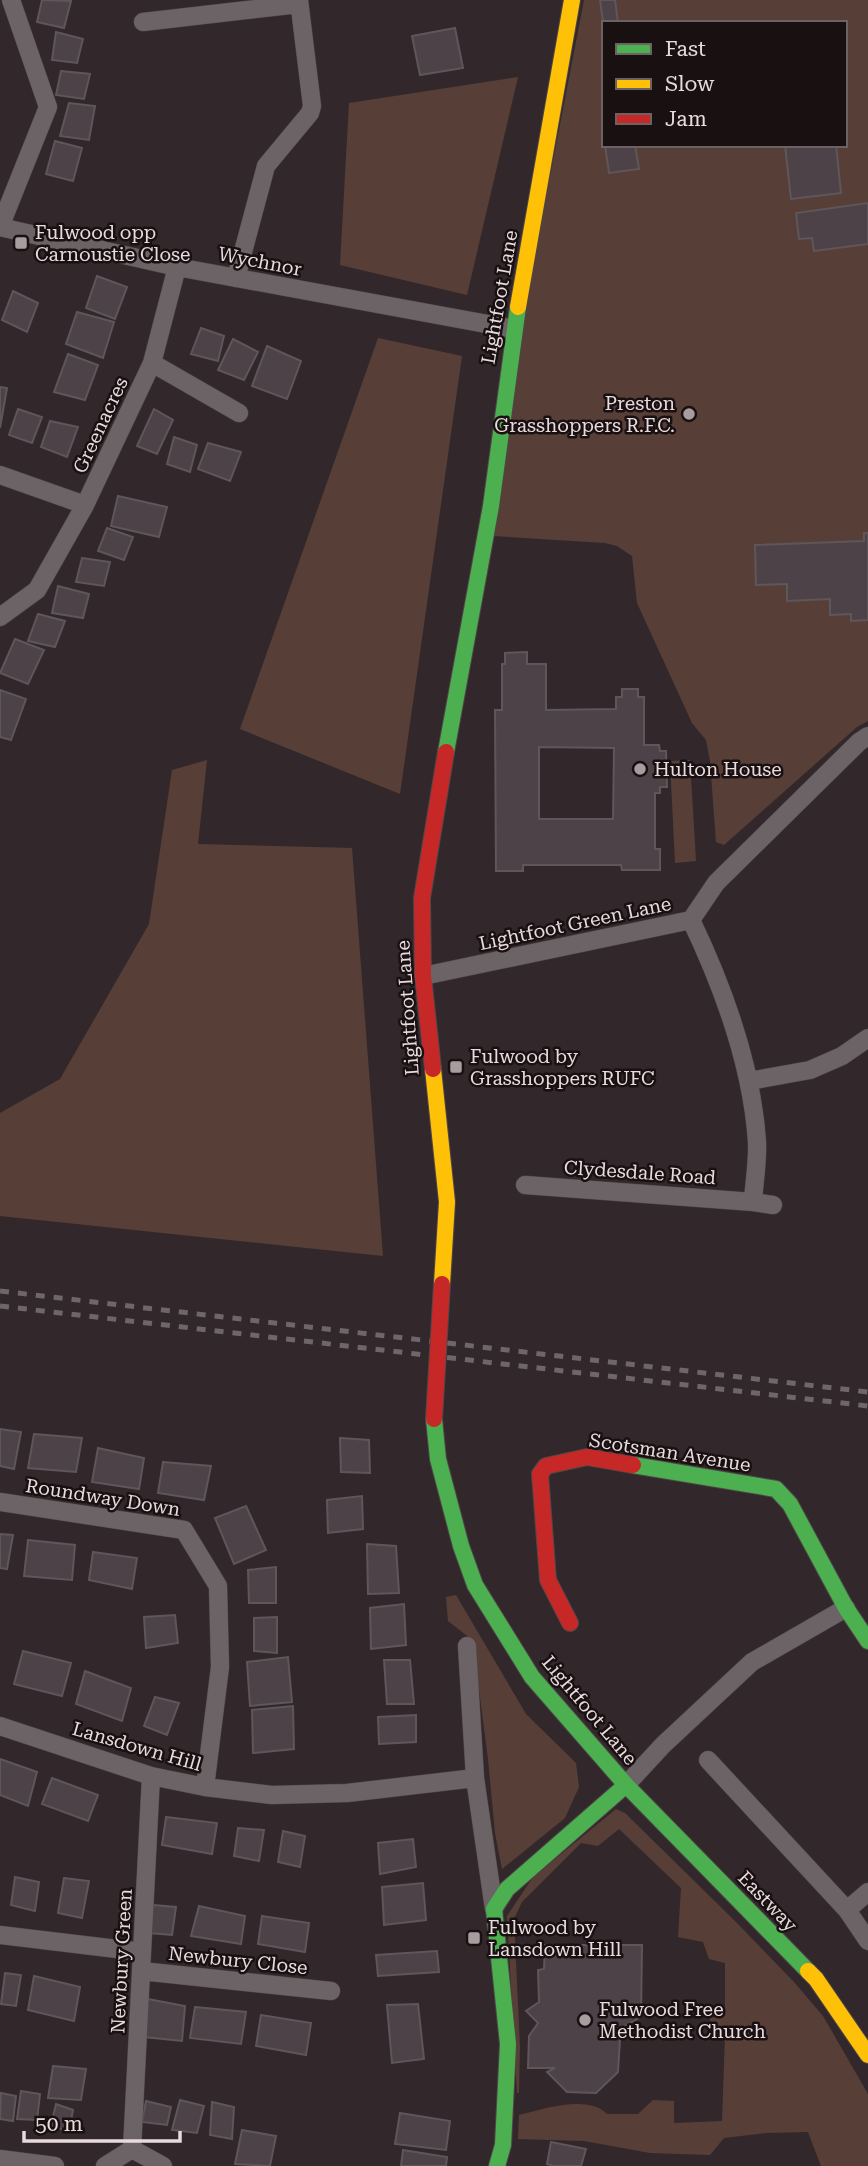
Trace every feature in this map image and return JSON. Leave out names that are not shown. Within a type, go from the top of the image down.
[{"type":"main road","name":"Lightfoot Lane","points":[[494,1909],[507,1889],[626,1785],[532,1677],[475,1585],[461,1546],[438,1459],[434,1419],[447,1202],[423,976],[422,898],[449,730],[491,506],[514,329],[572,0]]},
{"type":"main road","name":"Scotsman Avenue","points":[[570,1623],[548,1580],[540,1474],[546,1466],[587,1457],[776,1489],[790,1504],[846,1608],[865,1630]]},
{"type":"main road","name":"Eastway","points":[[626,1785],[816,1979],[868,2055]]},
{"type":"main road","points":[[494,1909],[508,2044],[503,2145],[497,2166]]},
{"type":"street","points":[[0,227],[48,107],[12,0]]},
{"type":"street","points":[[143,22],[299,2],[312,106],[310,113],[266,166],[236,278]]},
{"type":"street","name":"Wychnor","points":[[0,227],[177,267],[514,329]]},
{"type":"street","name":"Greenacres","points":[[0,617],[37,590],[85,505],[152,363],[177,267]]},
{"type":"street","name":"Greenacres","points":[[152,363],[239,413]]},
{"type":"street","name":"Greenacres","points":[[0,475],[85,505]]},
{"type":"street","name":"Lightfoot Green Lane","points":[[423,976],[691,920],[716,883],[868,736]]},
{"type":"street","points":[[691,920],[714,968],[752,1092],[757,1146],[752,1202]]},
{"type":"street","points":[[749,1081],[810,1070],[842,1056],[868,1038]]},
{"type":"street","name":"Clydesdale Road","points":[[524,1185],[773,1205]]},
{"type":"street","name":"Roundway Down","points":[[0,1502],[184,1530],[218,1586],[220,1667],[205,1787]]},
{"type":"street","points":[[626,1785],[682,1726],[752,1662],[846,1608]]},
{"type":"street","points":[[467,1646],[475,1779],[494,1909]]},
{"type":"street","name":"Lansdown Hill","points":[[0,1726],[151,1776],[205,1787],[272,1795],[346,1793],[475,1779]]},
{"type":"street","points":[[708,1760],[847,1910],[868,1941]]},
{"type":"street","name":"Newbury Green","points":[[132,2149],[151,1776]]},
{"type":"street","points":[[847,1910],[868,1892]]},
{"type":"street","points":[[0,1935],[142,1952]]},
{"type":"street","name":"Newbury Close","points":[[141,1971],[331,1991]]},
{"type":"street","points":[[105,2166],[132,2149],[163,2166]]},
{"type":"street","points":[[0,2159],[55,2166]]},
{"type":"shaded area","name":"Preston Grasshoppers R.F.C.","points":[[584,0],[868,0],[868,721],[857,727],[724,845],[716,842],[706,740],[692,723],[637,603],[632,556],[617,546],[605,543],[493,536],[528,291]]},
{"type":"shaded area","points":[[518,77],[467,295],[340,265],[349,103]]},
{"type":"shaded area","points":[[378,338],[462,356],[400,794],[240,729]]},
{"type":"shaded area","points":[[207,760],[198,844],[352,848],[383,1256],[0,1216],[0,1113],[60,1079],[149,924],[172,770]]},
{"type":"shaded area","points":[[690,760],[696,861],[675,863],[670,761]]},
{"type":"shaded area","points":[[456,1595],[526,1714],[576,1763],[579,1787],[565,1818],[502,1869],[495,1833],[474,1651],[471,1639],[448,1621],[446,1597]]},
{"type":"shaded area","points":[[616,1809],[625,1813],[735,1921],[823,2016],[868,2094],[868,2166],[821,2166],[808,2132],[724,2138],[710,2155],[650,2153],[584,2141],[518,2139],[519,2115],[565,2105],[589,2105],[607,2114],[638,2114],[653,2100],[674,2101],[674,2123],[722,2121],[725,2035],[709,2034],[710,2017],[723,2018],[725,2012],[725,1963],[709,1959],[703,1942],[678,1937],[681,1888],[619,1829],[598,1846],[581,1843],[522,1902],[514,1919],[520,2047],[517,2093],[507,1916],[533,1877]]},
{"type":"building","points":[[42,0],[71,1],[64,28],[37,22]]},
{"type":"building","points":[[600,0],[615,0],[618,21],[603,21]]},
{"type":"building","points":[[455,28],[463,68],[420,75],[412,36]]},
{"type":"building","points":[[56,32],[83,39],[77,63],[52,60]]},
{"type":"building","points":[[61,71],[90,74],[84,99],[56,95]]},
{"type":"building","points":[[69,103],[95,106],[89,140],[60,136]]},
{"type":"building","points":[[55,141],[82,148],[73,181],[46,174]]},
{"type":"building","points":[[605,147],[635,147],[639,169],[609,173]]},
{"type":"building","points":[[785,147],[836,147],[841,193],[791,199]]},
{"type":"building","points":[[868,203],[868,244],[814,251],[812,238],[799,239],[796,213]]},
{"type":"building","points":[[97,276],[127,287],[115,319],[86,308]]},
{"type":"building","points":[[13,291],[38,303],[27,332],[2,320]]},
{"type":"building","points":[[77,312],[114,322],[103,358],[66,344]]},
{"type":"building","points":[[201,328],[224,336],[218,361],[191,354]]},
{"type":"building","points":[[233,339],[258,352],[244,380],[218,370]]},
{"type":"building","points":[[267,346],[301,361],[287,399],[252,386]]},
{"type":"building","points":[[68,354],[98,365],[85,400],[54,392]]},
{"type":"building","points":[[0,387],[7,388],[0,428]]},
{"type":"building","points":[[18,409],[42,417],[32,443],[9,435]]},
{"type":"building","points":[[154,409],[173,420],[157,454],[137,446]]},
{"type":"building","points":[[50,421],[78,427],[67,457],[41,447]]},
{"type":"building","points":[[174,437],[197,445],[190,472],[167,464]]},
{"type":"building","points":[[208,443],[241,452],[230,481],[198,469]]},
{"type":"building","points":[[118,496],[167,507],[159,537],[111,526]]},
{"type":"building","points":[[107,528],[133,537],[124,560],[98,551]]},
{"type":"building","points":[[864,533],[868,533],[868,620],[851,621],[851,614],[830,615],[830,599],[787,601],[787,584],[756,585],[755,545],[864,541]]},
{"type":"building","points":[[82,558],[110,562],[104,586],[76,582]]},
{"type":"building","points":[[58,586],[89,594],[83,618],[52,613]]},
{"type":"building","points":[[38,614],[65,621],[55,647],[28,641]]},
{"type":"building","points":[[15,639],[44,650],[28,684],[0,673]]},
{"type":"building","name":"Hulton House","points":[[527,652],[527,664],[546,664],[546,710],[616,709],[616,697],[622,697],[622,689],[638,689],[638,697],[644,697],[644,745],[659,745],[660,751],[666,751],[667,787],[660,787],[660,793],[655,793],[655,849],[660,849],[660,870],[622,870],[621,865],[523,865],[523,871],[496,871],[495,710],[502,710],[502,664],[505,664],[505,653]],"holes":[[[539,747],[614,748],[613,819],[539,819]]]},
{"type":"building","points":[[0,690],[26,699],[11,740],[0,737]]},
{"type":"building","points":[[0,1429],[21,1432],[14,1469],[0,1466]]},
{"type":"building","points":[[34,1434],[82,1438],[76,1472],[28,1468]]},
{"type":"building","points":[[340,1438],[369,1440],[370,1473],[341,1472]]},
{"type":"building","points":[[98,1448],[144,1458],[139,1489],[92,1482]]},
{"type":"building","points":[[163,1462],[211,1466],[204,1500],[158,1493]]},
{"type":"building","points":[[362,1496],[363,1529],[328,1533],[327,1500]]},
{"type":"building","points":[[246,1506],[266,1550],[234,1564],[215,1518]]},
{"type":"building","points":[[0,1534],[13,1535],[7,1569],[0,1568]]},
{"type":"building","points":[[28,1540],[75,1545],[72,1580],[24,1576]]},
{"type":"building","points":[[367,1544],[396,1546],[399,1593],[368,1594]]},
{"type":"building","points":[[93,1552],[137,1558],[132,1589],[89,1580]]},
{"type":"building","points":[[276,1567],[276,1603],[249,1603],[248,1570]]},
{"type":"building","points":[[404,1604],[406,1645],[371,1649],[370,1608]]},
{"type":"building","points":[[175,1615],[178,1643],[146,1648],[144,1617]]},
{"type":"building","points":[[277,1617],[277,1653],[254,1651],[254,1618]]},
{"type":"building","points":[[23,1651],[71,1663],[62,1696],[14,1684]]},
{"type":"building","points":[[288,1657],[292,1702],[250,1706],[247,1662]]},
{"type":"building","points":[[384,1660],[410,1660],[414,1704],[387,1704]]},
{"type":"building","points":[[85,1671],[131,1688],[122,1721],[76,1704]]},
{"type":"building","points":[[155,1697],[179,1703],[167,1735],[144,1726]]},
{"type":"building","points":[[293,1706],[294,1749],[253,1753],[252,1710]]},
{"type":"building","points":[[416,1715],[416,1742],[379,1744],[378,1717]]},
{"type":"building","points":[[0,1759],[37,1772],[28,1806],[0,1795]]},
{"type":"building","points":[[52,1778],[98,1795],[88,1821],[42,1804]]},
{"type":"building","points":[[166,1817],[217,1823],[212,1854],[162,1845]]},
{"type":"building","points":[[238,1828],[264,1830],[259,1861],[234,1856]]},
{"type":"building","points":[[283,1831],[305,1836],[300,1867],[278,1862]]},
{"type":"building","points":[[413,1839],[416,1867],[380,1874],[378,1843]]},
{"type":"building","points":[[15,1877],[39,1882],[35,1911],[11,1905]]},
{"type":"building","points":[[64,1878],[89,1881],[82,1918],[58,1913]]},
{"type":"building","points":[[423,1883],[426,1920],[384,1925],[382,1887]]},
{"type":"building","points":[[153,1905],[176,1907],[172,1935],[149,1933]]},
{"type":"building","points":[[199,1906],[245,1916],[241,1944],[191,1936]]},
{"type":"building","points":[[262,1916],[309,1923],[305,1952],[258,1944]]},
{"type":"building","name":"Fulwood Free Methodist Church","points":[[545,1945],[642,1945],[641,2017],[613,2033],[620,2040],[618,2072],[596,2093],[567,2092],[547,2072],[555,2068],[528,2068],[529,2036],[538,2023],[526,2011],[539,2002],[538,1970],[544,1969]]},
{"type":"building","points":[[437,1951],[439,1972],[378,1976],[376,1955]]},
{"type":"building","points":[[5,1973],[21,1975],[16,2006],[1,2004]]},
{"type":"building","points":[[34,1976],[80,1987],[74,2021],[28,2010]]},
{"type":"building","points":[[148,1999],[185,2006],[182,2041],[144,2037]]},
{"type":"building","points":[[418,2004],[424,2059],[392,2063],[387,2005]]},
{"type":"building","points":[[195,2007],[246,2012],[241,2044],[190,2038]]},
{"type":"building","points":[[261,2015],[311,2023],[306,2055],[256,2046]]},
{"type":"building","points":[[53,2066],[86,2069],[81,2100],[48,2098]]},
{"type":"building","points":[[21,2091],[40,2094],[37,2120],[17,2119]]},
{"type":"building","points":[[1,2093],[16,2096],[13,2121],[0,2119]]},
{"type":"building","points":[[180,2100],[204,2106],[197,2133],[172,2130]]},
{"type":"building","points":[[146,2101],[171,2107],[167,2125],[142,2122]]},
{"type":"building","points":[[212,2102],[234,2107],[232,2139],[210,2135]]},
{"type":"building","points":[[56,2104],[73,2110],[69,2132],[51,2125]]},
{"type":"building","points":[[400,2113],[450,2121],[446,2150],[395,2144]]},
{"type":"building","points":[[242,2130],[276,2136],[270,2166],[235,2164]]},
{"type":"building","points":[[551,2142],[586,2149],[581,2166],[547,2164]]},
{"type":"building","points":[[403,2150],[447,2157],[446,2166],[401,2166]]},
{"type":"railway","points":[[0,1291],[868,1392]]},
{"type":"railway","points":[[0,1306],[868,1406]]},
{"type":"traffic: fast","points":[[446,752],[491,506],[518,307]]},
{"type":"traffic: fast","points":[[434,1419],[438,1459],[461,1546],[475,1585],[532,1677],[626,1785],[808,1971]]},
{"type":"traffic: fast","points":[[633,1465],[776,1489],[790,1504],[846,1608],[868,1641]]},
{"type":"traffic: fast","points":[[497,2166],[503,2145],[508,2044],[494,1909],[507,1889],[626,1785]]},
{"type":"traffic: slow","points":[[518,307],[572,0]]},
{"type":"traffic: slow","points":[[433,1069],[447,1202],[442,1284]]},
{"type":"traffic: slow","points":[[808,1971],[868,2055]]},
{"type":"traffic: jam","points":[[433,1069],[423,976],[422,898],[446,752]]},
{"type":"traffic: jam","points":[[434,1419],[442,1284]]},
{"type":"traffic: jam","points":[[570,1623],[548,1580],[540,1474],[546,1466],[587,1457],[633,1465]]},
{"type":"place","name":"Fulwood opp Carnoustie Close","points":[[21,243]]},
{"type":"place","name":"Preston Grasshoppers R.F.C.","points":[[689,414]]},
{"type":"place","name":"Hulton House","points":[[640,769]]},
{"type":"place","name":"Fulwood by Grasshoppers RUFC","points":[[456,1067]]},
{"type":"place","name":"Fulwood by Lansdown Hill","points":[[474,1938]]},
{"type":"place","name":"Fulwood Free Methodist Church","points":[[585,2020]]}]
